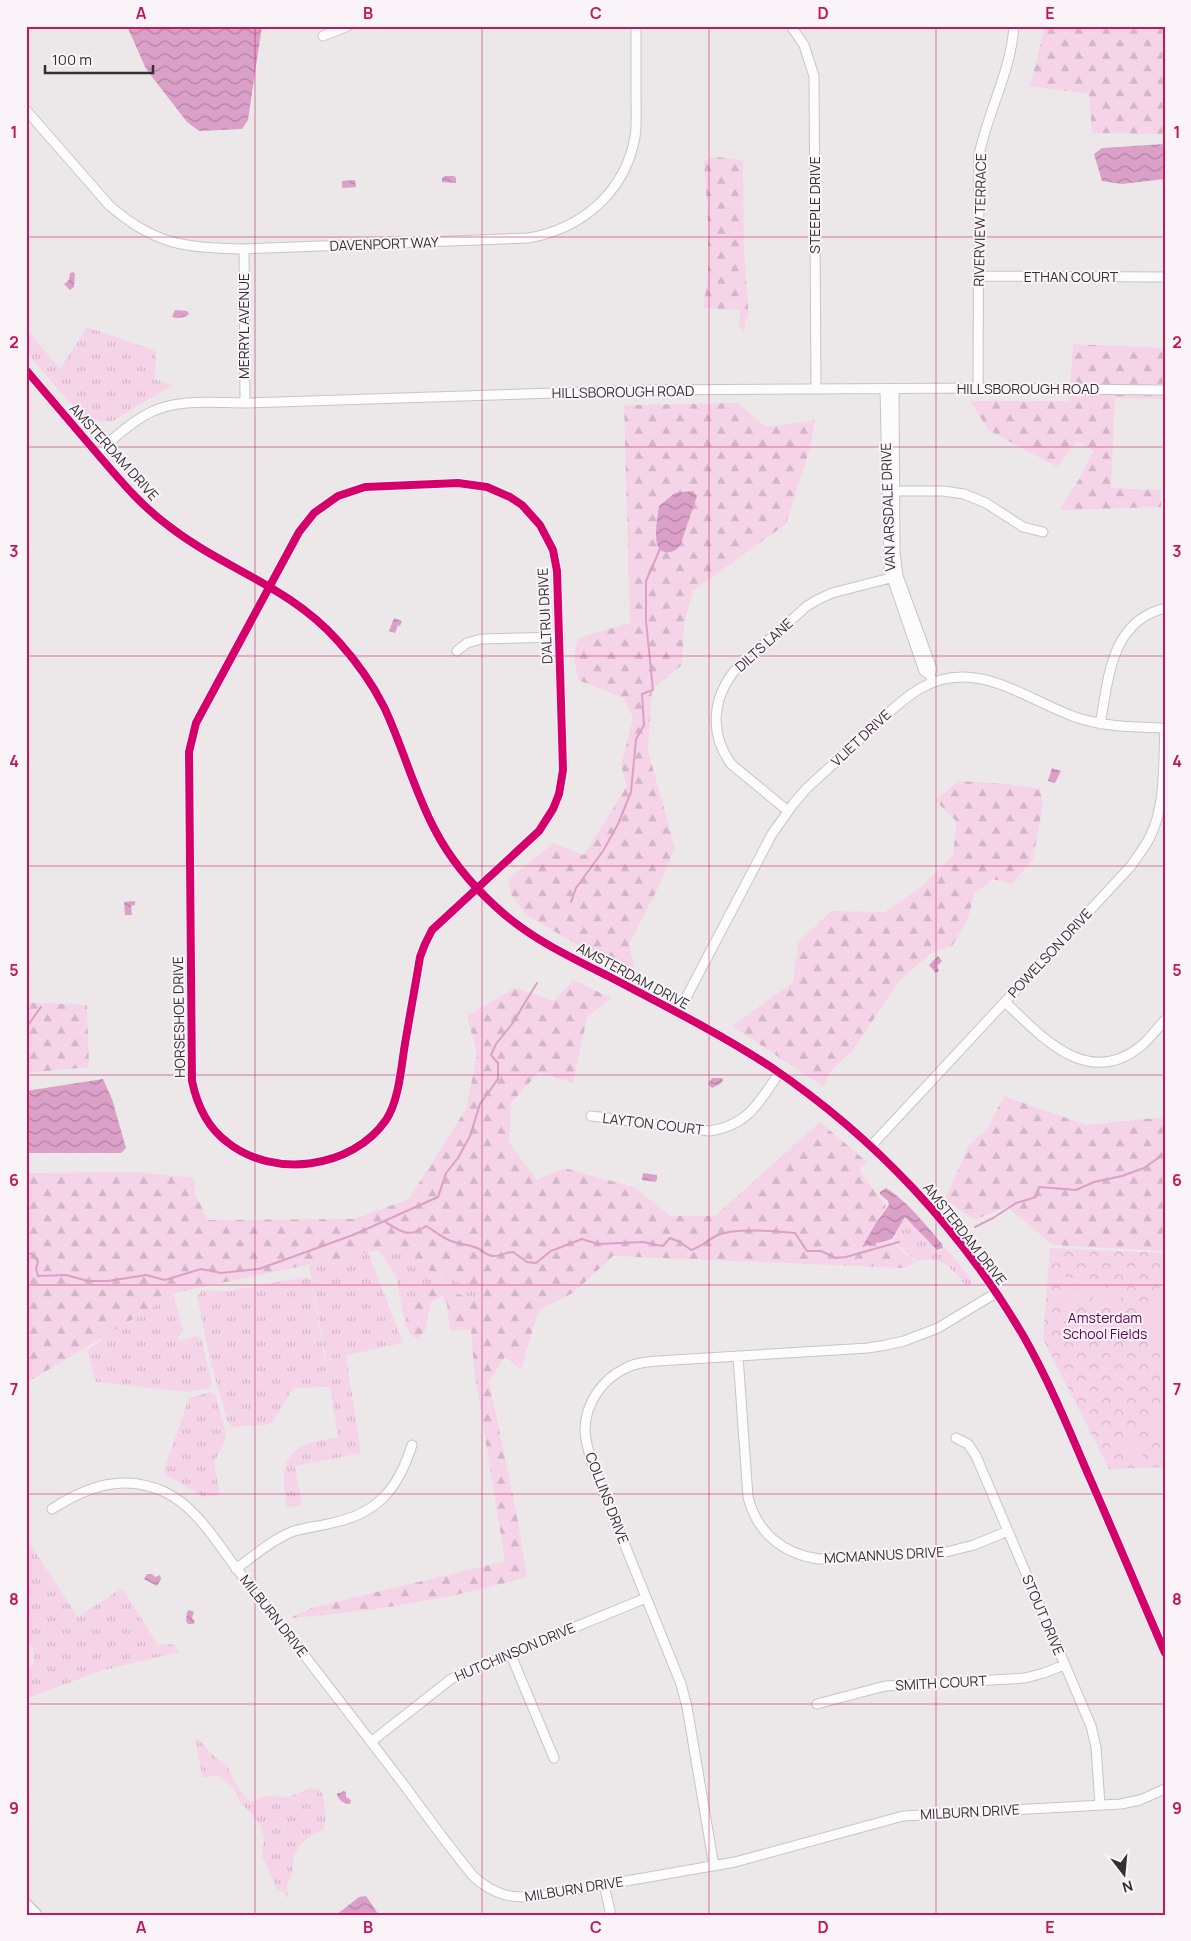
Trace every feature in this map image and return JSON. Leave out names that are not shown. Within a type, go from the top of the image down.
[{"type":"main road","points":[[26,1904],[36,1915]]},
{"type":"street","points":[[323,36],[348,26]]},
{"type":"street","name":"DAVENPORT WAY","points":[[26,110],[109,205],[136,225],[161,238],[189,246],[244,248],[528,238],[556,232],[578,221],[600,204],[624,170],[632,150],[636,123],[636,26]]},
{"type":"street","name":"STEEPLE DRIVE","points":[[791,26],[804,45],[814,76],[816,389]]},
{"type":"street","name":"RIVERVIEW TERRACE","points":[[978,388],[980,154],[988,121],[1007,68],[1014,26]]},
{"type":"street","name":"MERRYL AVENUE","points":[[244,248],[245,403]]},
{"type":"street","name":"ETHAN COURT","points":[[978,276],[1165,277]]},
{"type":"street","name":"AMSTERDAM DRIVE","points":[[26,370],[137,499],[169,527],[192,543],[298,604],[324,627],[359,666],[383,706],[435,830],[455,862],[477,888],[511,920],[541,941],[678,1013],[750,1054],[779,1073],[831,1112],[871,1146],[938,1215],[996,1292],[1026,1341],[1056,1398],[1165,1654]]},
{"type":"street","name":"HILLSBOROUGH ROAD","points":[[97,453],[140,418],[159,409],[188,403],[245,403],[648,390],[978,388],[1165,390]]},
{"type":"street","name":"VAN ARSDALE DRIVE","points":[[890,389],[891,491],[895,553],[894,577],[932,669],[931,679]]},
{"type":"street","name":"D'ALTRUI DRIVE","points":[[269,586],[306,521],[325,504],[350,491],[378,486],[472,484],[499,491],[522,505],[540,525],[548,537],[558,571],[563,770],[559,794],[553,809],[539,831],[477,888]]},
{"type":"street","points":[[891,491],[943,491],[964,494],[986,503],[1023,527],[1043,532]]},
{"type":"street","name":"DILTS LANE","points":[[788,811],[731,764],[726,756],[720,742],[716,724],[716,706],[719,696],[726,681],[736,669],[807,606],[832,594],[894,577]]},
{"type":"street","name":"HORSESHOE DRIVE","points":[[269,586],[196,722],[189,752],[191,1070],[194,1092],[201,1111],[209,1124],[222,1138],[242,1152],[256,1158],[284,1164],[304,1164],[330,1160],[344,1154],[357,1147],[374,1132],[386,1120],[399,1081],[420,957],[425,944],[432,930],[477,888]]},
{"type":"street","points":[[1100,724],[1111,669],[1122,638],[1140,618],[1154,610],[1165,608]]},
{"type":"street","points":[[457,651],[467,643],[481,639],[560,637]]},
{"type":"street","name":"VLIET DRIVE","points":[[678,1013],[772,834],[788,811],[807,788],[900,703],[931,679],[958,677],[989,680],[1007,686],[1074,717],[1118,727],[1165,728]]},
{"type":"street","name":"POWELSON DRIVE","points":[[871,1146],[1130,866],[1150,839],[1156,825],[1161,800],[1165,728]]},
{"type":"street","points":[[1005,1002],[1063,1052],[1091,1063],[1102,1063],[1127,1055],[1142,1045],[1165,1020]]},
{"type":"street","name":"LAYTON COURT","points":[[591,1116],[709,1131],[720,1130],[730,1127],[748,1115],[779,1073]]},
{"type":"street","name":"COLLINS DRIVE","points":[[714,1866],[687,1707],[678,1676],[591,1461],[584,1433],[588,1410],[599,1389],[611,1376],[626,1368],[657,1361],[868,1348],[886,1345],[904,1341],[938,1328],[996,1292]]},
{"type":"street","name":"MCMANNUS DRIVE","points":[[738,1356],[750,1508],[766,1534],[782,1547],[800,1555],[820,1558],[946,1552],[974,1545],[1008,1531]]},
{"type":"street","name":"STOUT DRIVE","points":[[956,1438],[968,1444],[976,1456],[1094,1736],[1098,1758],[1100,1805]]},
{"type":"street","points":[[236,1569],[283,1536],[302,1529],[349,1519],[375,1505],[395,1485],[406,1464],[412,1445]]},
{"type":"street","name":"MILBURN DRIVE","points":[[52,1509],[82,1491],[124,1482],[153,1488],[170,1495],[185,1505],[204,1525],[236,1569],[295,1642],[459,1859],[484,1885],[498,1893],[524,1898],[714,1866],[735,1862],[903,1816],[1130,1802],[1165,1789]]},
{"type":"street","name":"HUTCHINSON DRIVE","points":[[370,1742],[451,1679],[646,1598]]},
{"type":"street","points":[[510,1653],[554,1758]]},
{"type":"street","name":"SMITH COURT","points":[[817,1704],[885,1686],[1020,1678],[1035,1676],[1064,1665]]},
{"type":"street","points":[[604,1884],[610,1915]]},
{"type":"green space","points":[[1045,26],[1165,26],[1165,134],[1092,133],[1089,94],[1030,86]]},
{"type":"green space","points":[[716,157],[743,160],[744,251],[749,318],[746,318],[744,332],[739,326],[740,310],[703,308],[708,275],[708,223],[704,161]]},
{"type":"green space","points":[[87,327],[156,351],[155,379],[172,385],[113,421],[89,421],[69,402],[26,352],[26,328],[60,369]]},
{"type":"green space","points":[[1073,344],[1165,348],[1165,399],[1115,398],[1111,488],[1161,490],[1161,507],[1059,510],[1080,478],[1093,451],[1077,441],[1057,467],[988,430],[970,401],[1069,401]]},
{"type":"green space","points":[[738,403],[766,427],[815,420],[811,445],[786,524],[693,591],[684,624],[682,665],[652,689],[648,751],[675,847],[661,882],[629,944],[635,971],[583,948],[525,914],[510,893],[508,880],[553,843],[584,855],[627,786],[621,766],[633,718],[624,698],[578,680],[574,656],[578,638],[630,623],[624,405]]},
{"type":"green space","points":[[959,781],[1005,784],[1040,789],[1043,805],[1033,859],[1012,884],[993,879],[974,894],[968,919],[952,946],[930,954],[900,980],[852,1051],[828,1074],[824,1087],[732,1026],[793,982],[798,943],[831,911],[885,912],[922,886],[953,855],[957,822],[935,800]]},
{"type":"green space","points":[[573,980],[612,998],[587,1017],[573,1083],[539,1072],[511,1103],[509,1143],[537,1180],[564,1168],[634,1187],[671,1216],[715,1216],[820,1122],[867,1162],[859,1170],[886,1206],[872,1231],[895,1245],[915,1262],[906,1268],[613,1256],[573,1293],[539,1310],[521,1369],[505,1357],[489,1381],[517,1516],[527,1577],[469,1592],[410,1604],[290,1618],[311,1608],[505,1561],[474,1369],[471,1329],[450,1331],[447,1304],[442,1296],[431,1302],[425,1331],[417,1339],[410,1334],[405,1324],[411,1302],[426,1284],[477,1300],[480,1291],[415,1265],[398,1246],[178,1292],[26,1383],[26,1173],[136,1172],[194,1178],[195,1194],[208,1220],[354,1219],[409,1199],[466,1109],[477,1054],[467,1016],[515,988],[554,1001]]},
{"type":"green space","points":[[26,1002],[87,1005],[89,1067],[26,1073]]},
{"type":"green space","points":[[1004,1096],[1086,1125],[1165,1117],[1165,1251],[1053,1245],[1007,1207],[974,1220],[945,1199],[969,1145],[987,1129]]},
{"type":"green space","points":[[904,1216],[938,1252],[945,1247],[973,1284],[967,1287],[951,1269],[941,1262],[934,1260],[916,1261],[893,1241]]},
{"type":"green space","points":[[398,1246],[415,1265],[481,1291],[477,1300],[426,1284],[411,1302],[405,1324],[396,1275],[378,1250]]},
{"type":"green space","name":"Amsterdam School Fields","points":[[1050,1248],[1165,1253],[1165,1467],[1109,1469],[1043,1339]]},
{"type":"green space","points":[[368,1252],[403,1343],[326,1360],[309,1265]]},
{"type":"green space","points":[[305,1277],[311,1279],[325,1361],[346,1356],[361,1453],[295,1466],[302,1505],[287,1508],[284,1472],[290,1457],[296,1450],[308,1443],[338,1437],[330,1387],[293,1388],[273,1422],[266,1425],[232,1427],[228,1423],[211,1363],[197,1297],[202,1290],[228,1291]]},
{"type":"green space","points":[[1063,1277],[1075,1278],[1073,1303],[1061,1302]]},
{"type":"green space","points":[[1078,1278],[1090,1279],[1089,1304],[1077,1303]]},
{"type":"green space","points":[[1094,1279],[1106,1280],[1104,1305],[1092,1304]]},
{"type":"green space","points":[[1109,1280],[1122,1281],[1120,1306],[1108,1306]]},
{"type":"green space","points":[[1165,1280],[1165,1355],[1155,1350],[1147,1342],[1137,1322]]},
{"type":"green space","points":[[174,1296],[183,1330],[178,1338],[179,1341],[196,1336],[202,1340],[212,1384],[209,1388],[186,1392],[96,1382],[87,1350],[102,1340],[99,1334],[142,1309]]},
{"type":"green space","points":[[1067,1317],[1075,1317],[1073,1343],[1065,1342]]},
{"type":"green space","points":[[210,1392],[215,1394],[226,1432],[224,1444],[214,1462],[220,1495],[204,1497],[165,1474],[164,1470],[189,1398]]},
{"type":"green space","points":[[1165,1403],[1165,1458],[1149,1417]]},
{"type":"green space","points":[[1142,1436],[1143,1463],[1127,1464],[1126,1437]]},
{"type":"green space","points":[[28,1541],[78,1617],[122,1588],[158,1645],[173,1644],[179,1652],[100,1671],[26,1699],[26,1677],[34,1662],[32,1644],[26,1640],[26,1542]]},
{"type":"green space","points":[[197,1738],[214,1756],[227,1766],[237,1786],[250,1802],[266,1796],[276,1795],[286,1798],[310,1788],[320,1790],[324,1799],[325,1810],[323,1830],[311,1836],[299,1846],[294,1856],[292,1875],[287,1885],[288,1899],[282,1891],[278,1891],[262,1856],[264,1840],[261,1827],[251,1813],[241,1804],[234,1789],[218,1775],[203,1778],[195,1742]]},
{"type":"water","points":[[127,26],[262,26],[248,120],[242,129],[199,131],[187,122],[146,69]]},
{"type":"water","points":[[1165,144],[1165,179],[1122,184],[1102,181],[1094,154],[1102,148]]},
{"type":"water","points":[[454,176],[456,183],[442,182],[442,178]]},
{"type":"water","points":[[355,180],[356,187],[342,188],[342,181]]},
{"type":"water","points":[[73,272],[75,274],[74,287],[70,290],[64,284],[69,280],[70,273]]},
{"type":"water","points":[[175,310],[187,311],[189,314],[181,318],[172,317]]},
{"type":"water","points":[[693,491],[697,496],[680,546],[670,552],[660,550],[656,539],[659,506],[675,493]]},
{"type":"water","points":[[394,618],[402,621],[395,633],[389,631]]},
{"type":"water","points":[[1052,768],[1061,771],[1055,783],[1048,781]]},
{"type":"water","points":[[135,901],[135,905],[131,906],[132,915],[125,915],[124,902]]},
{"type":"water","points":[[938,956],[942,961],[937,966],[939,971],[936,973],[929,965]]},
{"type":"water","points":[[712,1078],[722,1078],[723,1081],[712,1088],[708,1084]]},
{"type":"water","points":[[103,1079],[112,1099],[126,1148],[121,1153],[26,1153],[26,1091]]},
{"type":"water","points":[[643,1173],[657,1175],[657,1180],[655,1182],[642,1180]]},
{"type":"water","points":[[886,1188],[916,1214],[942,1244],[943,1248],[937,1250],[905,1217],[892,1239],[862,1247],[889,1205],[888,1201],[880,1194]]},
{"type":"water","points":[[147,1574],[152,1574],[155,1577],[160,1575],[161,1579],[157,1586],[144,1579]]},
{"type":"water","points":[[189,1610],[194,1612],[192,1618],[195,1622],[193,1624],[188,1624],[186,1621]]},
{"type":"water","points":[[346,1792],[346,1797],[351,1800],[350,1804],[339,1799],[337,1793]]},
{"type":"water","points":[[366,1896],[379,1915],[336,1915],[359,1897]]},
{"type":"waterway","points":[[571,902],[576,888],[603,851],[618,824],[631,792],[636,739],[644,725],[642,694],[653,690],[646,621],[646,581],[660,549]]},
{"type":"waterway","points":[[26,1253],[32,1254],[38,1261],[36,1269],[38,1276],[66,1275],[88,1281],[108,1281],[146,1275],[165,1280],[201,1269],[221,1273],[259,1269],[353,1235],[438,1197],[446,1173],[458,1158],[470,1136],[480,1104],[498,1079],[498,1063],[491,1055],[496,1044],[512,1024],[537,983]]},
{"type":"waterway","points":[[26,1028],[41,1007]]},
{"type":"waterway","points":[[975,1227],[1016,1203],[1036,1197],[1039,1187],[1076,1190],[1094,1182],[1122,1176],[1144,1168],[1165,1153]]},
{"type":"waterway","points":[[384,1221],[409,1233],[426,1226],[446,1239],[477,1248],[491,1256],[513,1252],[527,1262],[536,1263],[551,1251],[582,1239],[598,1244],[643,1242],[663,1246],[670,1238],[691,1250],[718,1235],[735,1231],[777,1231],[795,1233],[807,1251],[821,1251],[836,1258],[899,1242]]},
{"type":"cycle path","points":[[26,370],[122,482],[149,510],[191,542],[299,606],[338,641],[369,681],[384,707],[421,800],[441,841],[462,871],[495,906],[521,927],[549,945],[691,1020],[771,1067],[809,1094],[845,1124],[880,1155],[912,1188],[972,1259],[1024,1337],[1066,1422],[1165,1653]]},
{"type":"cycle path","points":[[458,483],[487,487],[510,497],[522,505],[540,525],[553,550],[557,571],[563,770],[559,794],[553,809],[539,831],[432,930],[420,957],[398,1086],[386,1120],[371,1137],[353,1149],[333,1158],[311,1163],[289,1164],[266,1161],[246,1154],[227,1142],[214,1130],[200,1107],[192,1081],[189,752],[196,723],[299,532],[314,513],[338,496],[365,487],[458,483]]}]
